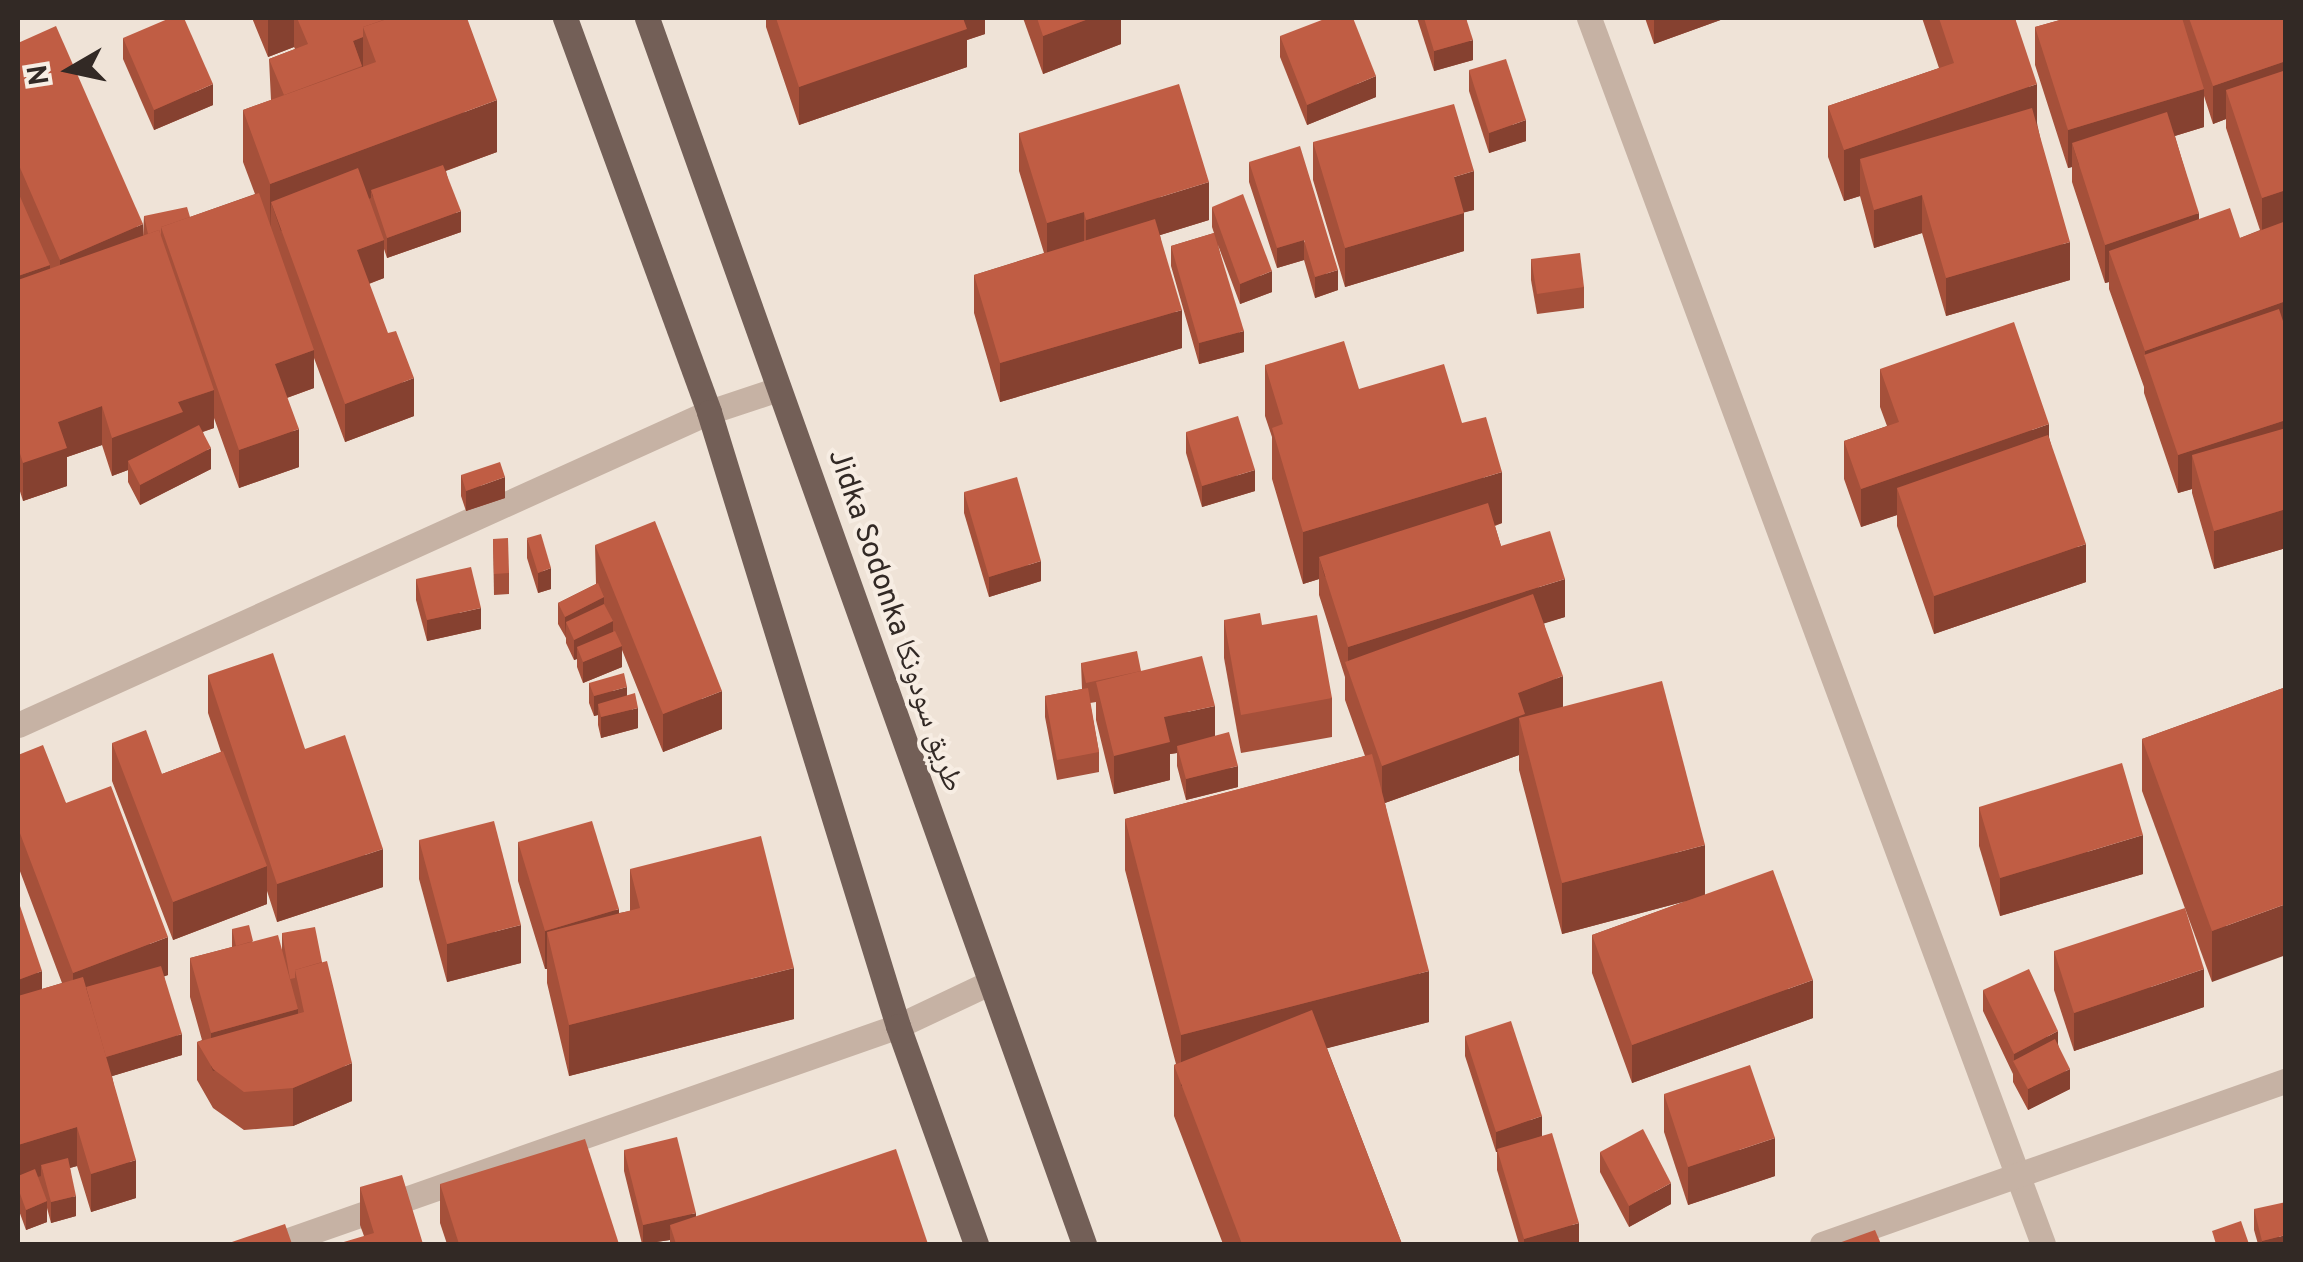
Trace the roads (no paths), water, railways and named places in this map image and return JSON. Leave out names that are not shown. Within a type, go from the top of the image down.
[{"type":"main road","points":[[565,18],[710,412],[898,1026],[976,1244]]},
{"type":"main road","name":"Jidka Sodonka طريق سودونكا","points":[[647,18],[988,984],[1084,1244]]},
{"type":"street","points":[[1589,18],[2043,1244]]},
{"type":"street","points":[[18,725],[710,412],[778,389]]},
{"type":"street","points":[[277,1244],[898,1026],[988,984]]},
{"type":"street","points":[[1822,1244],[2286,1080]]}]
